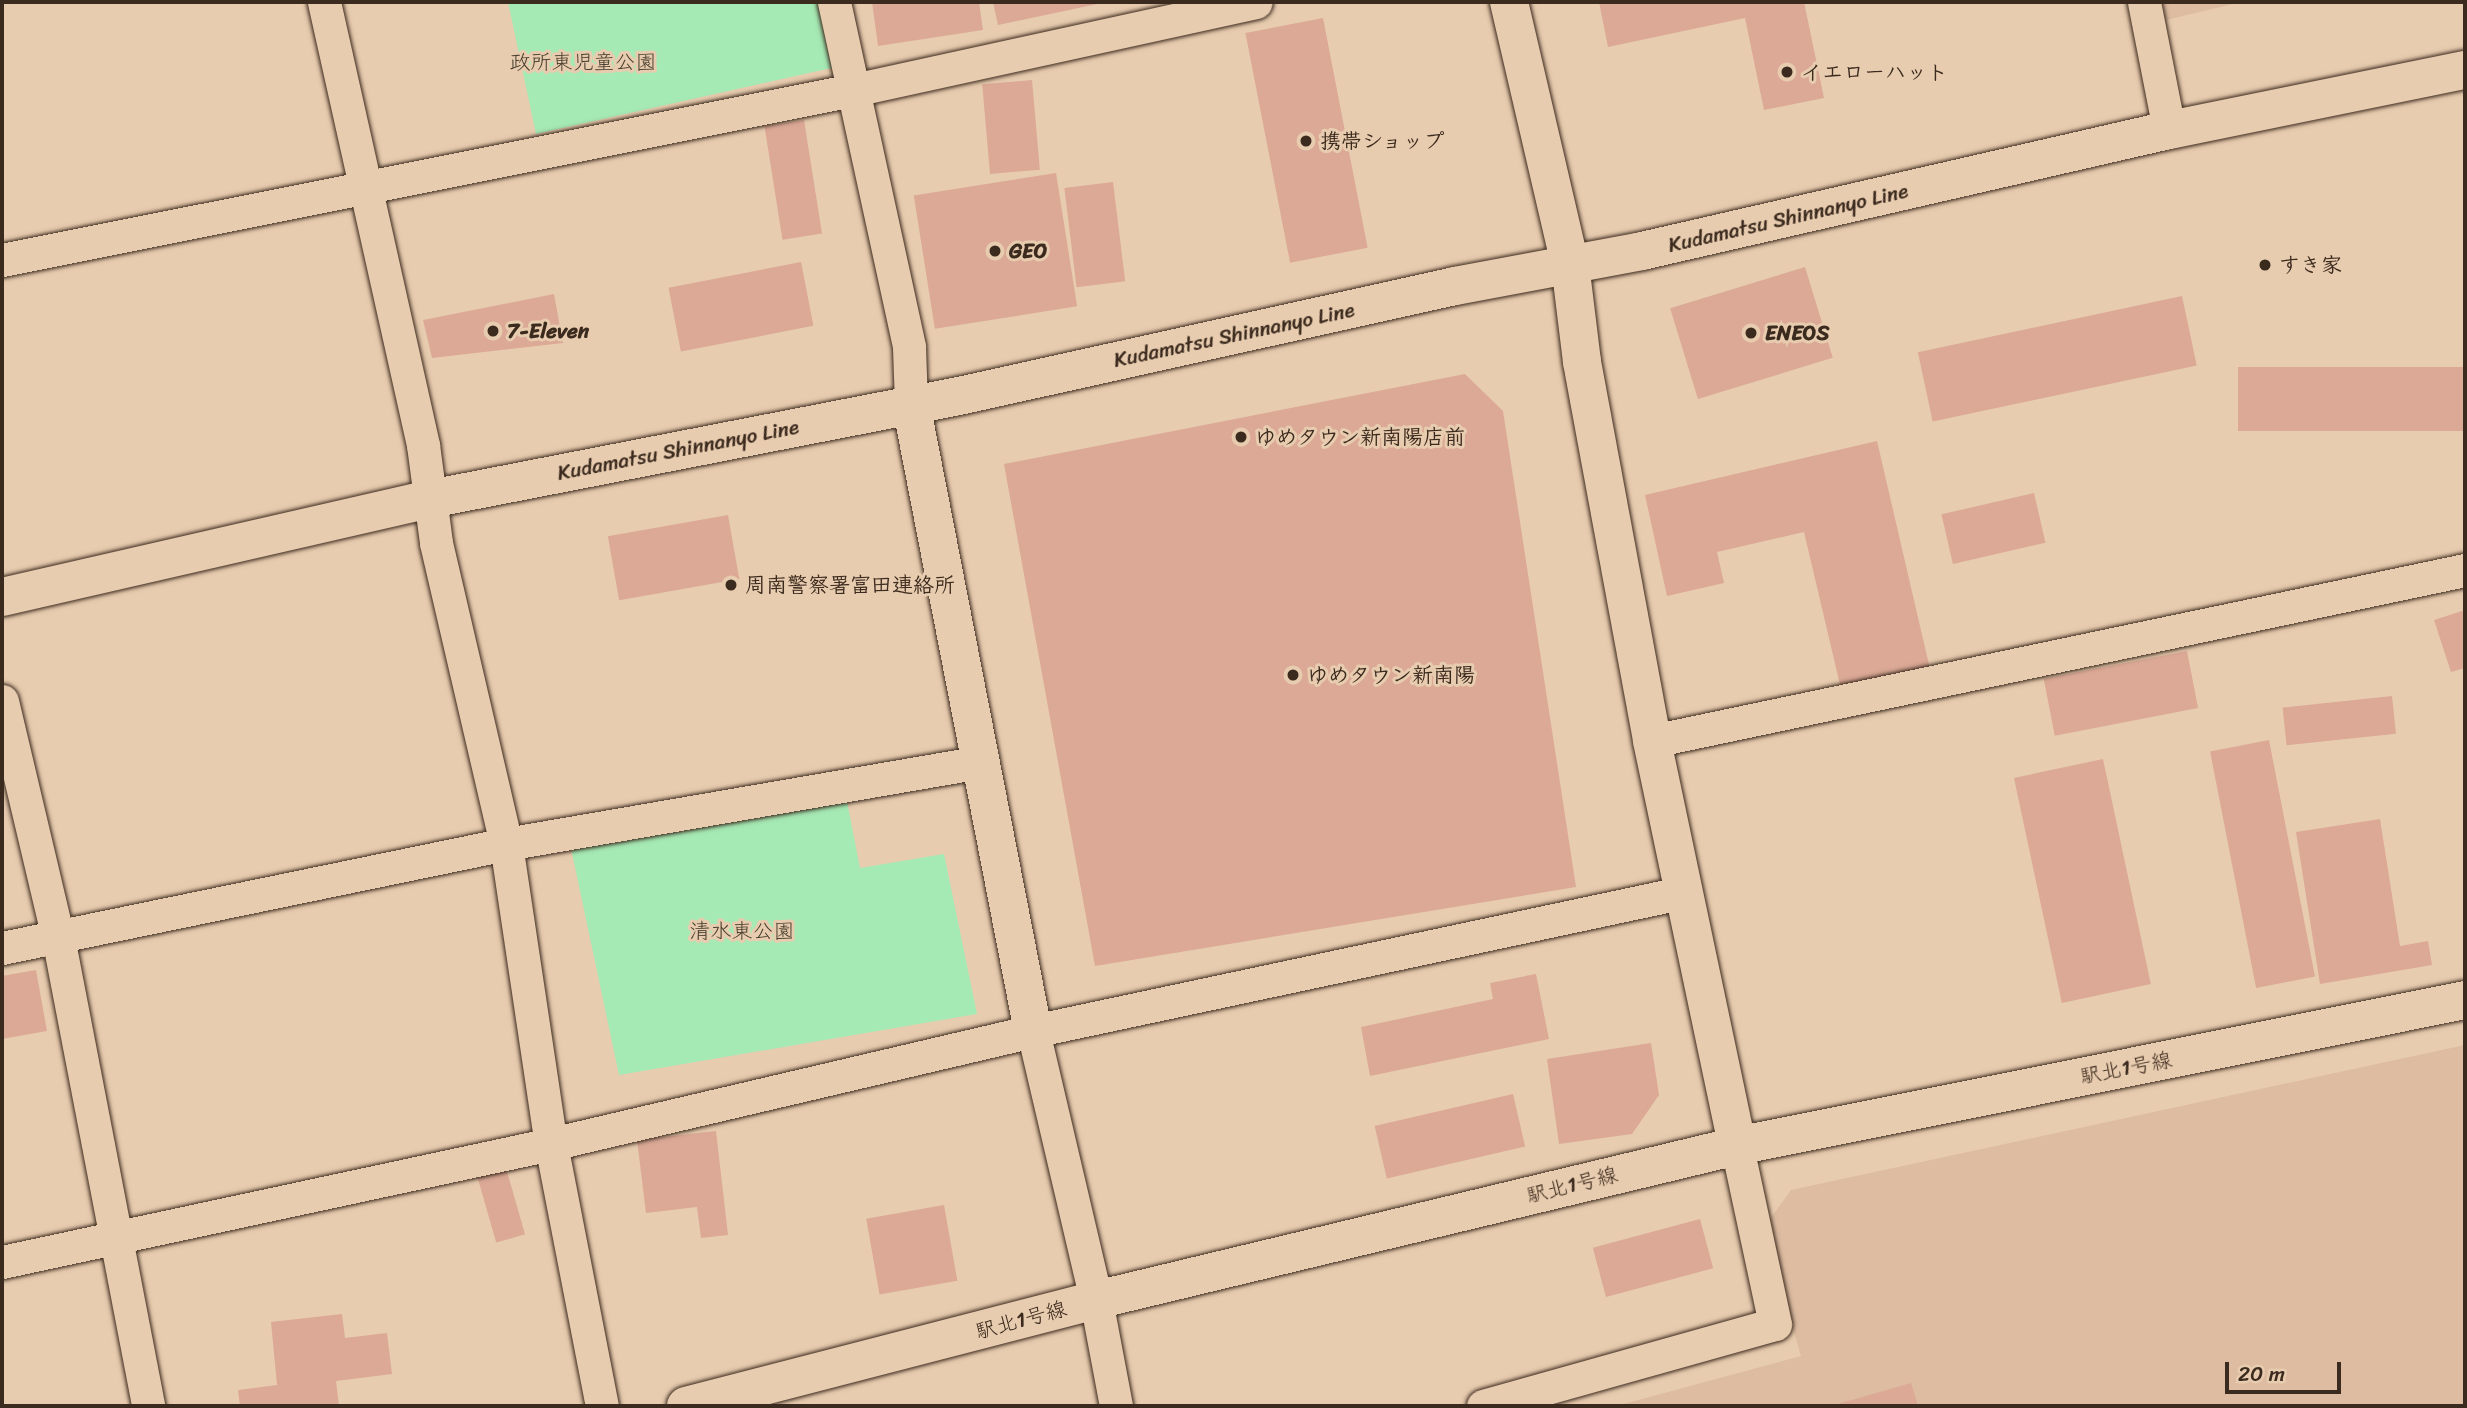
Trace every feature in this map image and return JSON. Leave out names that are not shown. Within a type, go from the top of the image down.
[{"type":"street","points":[[324,2],[423,445],[436,543],[506,844],[551,1144],[602,1406]]},
{"type":"street","points":[[834,2],[909,348],[911,404],[1033,1031],[1096,1300],[1116,1406]]},
{"type":"street","points":[[2,260],[365,190],[853,90],[1255,2]]},
{"type":"street","points":[[1483,1406],[1775,1324],[1652,741],[1582,362],[1570,264],[1509,2]]},
{"type":"street","points":[[2144,2],[2169,130]]},
{"type":"street","name":"Kudamatsu Shinnanyo Line","points":[[2,597],[430,499],[911,404],[1570,264],[2169,130],[2465,70]]},
{"type":"street","points":[[1652,741],[2465,570]]},
{"type":"street","points":[[2,701],[58,937],[148,1406]]},
{"type":"street","points":[[2,948],[506,844],[980,762]]},
{"type":"street","points":[[2,1262],[551,1144],[1033,1031],[1685,892]]},
{"type":"street","name":"駅北1号線","points":[[686,1406],[1096,1300],[1737,1146],[2465,1000]]},
{"type":"shaded area","points":[[2132,2],[2241,2],[2137,27]]},
{"type":"shaded area","points":[[2465,1045],[2465,1406],[1616,1406],[1801,1356],[1763,1229],[1791,1190]]},
{"type":"green space","name":"政所東児童公園","points":[[508,2],[822,2],[836,67],[536,134]]},
{"type":"green space","name":"清水東公園","points":[[845,791],[860,868],[944,854],[977,1014],[619,1075],[569,839]]},
{"type":"building","points":[[872,2],[979,2],[983,30],[878,46]]},
{"type":"building","points":[[993,2],[1102,2],[1102,3],[998,25]]},
{"type":"building","name":"イエローハット","points":[[1599,2],[1804,2],[1824,98],[1764,110],[1745,18],[1608,47]]},
{"type":"building","name":"携帯ショップ","points":[[1323,18],[1368,248],[1290,263],[1245,33]]},
{"type":"building","points":[[1032,80],[1040,170],[990,174],[982,84]]},
{"type":"building","points":[[804,120],[822,234],[782,240],[764,126]]},
{"type":"building","name":"GEO","points":[[1056,173],[1077,306],[935,329],[914,196]]},
{"type":"building","points":[[1113,182],[1125,281],[1077,287],[1064,188]]},
{"type":"building","points":[[801,262],[813,326],[681,352],[668,288]]},
{"type":"building","name":"ENEOS","points":[[1805,267],[1833,358],[1698,399],[1670,308]]},
{"type":"building","name":"7-Eleven","points":[[554,294],[563,343],[432,358],[423,320]]},
{"type":"building","points":[[2182,296],[2197,365],[1933,422],[1918,352]]},
{"type":"building","points":[[2238,367],[2465,367],[2465,431],[2238,431]]},
{"type":"building","name":"ゆめタウン新南陽","points":[[1465,374],[1503,411],[1576,887],[1095,966],[1004,464]]},
{"type":"building","points":[[1877,441],[1930,669],[1841,689],[1804,532],[1717,552],[1724,583],[1667,596],[1645,495]]},
{"type":"building","points":[[2034,493],[2045,543],[1953,564],[1941,514]]},
{"type":"building","points":[[728,515],[739,579],[619,600],[608,536]]},
{"type":"building","points":[[2465,610],[2465,668],[2451,672],[2434,620]]},
{"type":"building","points":[[2187,651],[2198,708],[2055,736],[2044,679]]},
{"type":"building","points":[[2392,696],[2396,734],[2287,745],[2283,707]]},
{"type":"building","points":[[2269,740],[2315,977],[2256,988],[2210,751]]},
{"type":"building","points":[[2103,759],[2151,984],[2062,1003],[2014,778]]},
{"type":"building","points":[[2380,819],[2400,946],[2428,941],[2432,965],[2320,984],[2296,832]]},
{"type":"building","points":[[36,970],[47,1031],[2,1039],[2,976]]},
{"type":"building","points":[[1536,974],[1549,1039],[1370,1076],[1361,1027],[1493,999],[1490,983]]},
{"type":"building","points":[[1651,1043],[1659,1095],[1632,1134],[1559,1144],[1547,1059]]},
{"type":"building","points":[[1513,1094],[1525,1147],[1387,1179],[1375,1126]]},
{"type":"building","points":[[716,1131],[728,1235],[701,1238],[697,1207],[646,1213],[637,1140]]},
{"type":"building","points":[[506,1168],[525,1234],[496,1243],[477,1176]]},
{"type":"building","points":[[944,1205],[957,1281],[880,1295],[866,1219]]},
{"type":"building","points":[[1700,1219],[1713,1268],[1606,1297],[1593,1248]]},
{"type":"building","points":[[342,1314],[345,1338],[387,1333],[392,1374],[336,1381],[339,1406],[240,1406],[238,1390],[277,1385],[271,1322]]},
{"type":"building","points":[[1911,1383],[1918,1406],[1831,1406]]},
{"type":"place","name":"イエローハット","points":[[1787,72]]},
{"type":"place","name":"携帯ショップ","points":[[1306,141]]},
{"type":"place","name":"GEO","points":[[995,251]]},
{"type":"place","name":"すき家","points":[[2265,265]]},
{"type":"place","name":"7-Eleven","points":[[493,331]]},
{"type":"place","name":"ENEOS","points":[[1751,333]]},
{"type":"place","name":"ゆめタウン新南陽店前","points":[[1241,437]]},
{"type":"place","name":"周南警察署富田連絡所","points":[[731,585]]},
{"type":"place","name":"ゆめタウン新南陽","points":[[1293,675]]}]
